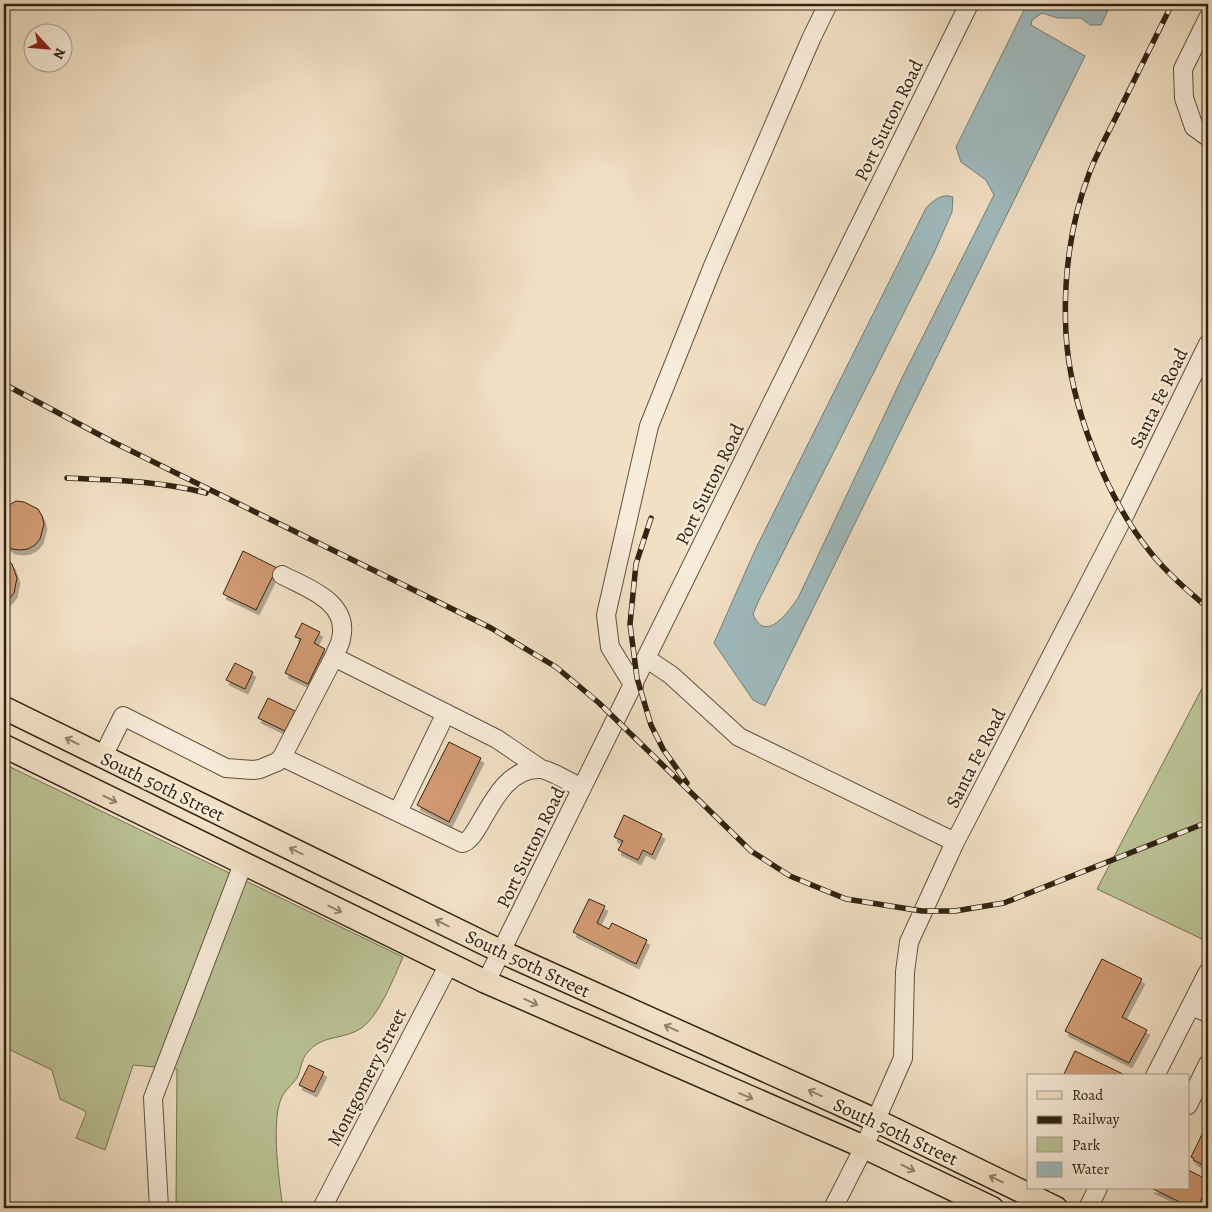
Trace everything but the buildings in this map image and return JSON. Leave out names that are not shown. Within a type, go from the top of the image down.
[{"type":"main road","name":"South 50th Street","points":[[4,708],[502,952],[876,1120],[1056,1208]]},
{"type":"main road","name":"South 50th Street","points":[[4,746],[486,982],[864,1146],[992,1208]]},
{"type":"street","points":[[634,686],[610,647],[606,615],[649,426],[713,266],[828,4]]},
{"type":"street","name":"Port Sutton Road","points":[[486,982],[634,686],[969,4]]},
{"type":"street","points":[[1208,18],[1183,69],[1184,98],[1194,128],[1208,136]]},
{"type":"street","name":"Santa Fe Road","points":[[833,1208],[864,1146],[903,1058],[905,972],[909,942],[955,842],[1124,514],[1208,344]]},
{"type":"street","points":[[103,756],[123,716],[226,768],[260,769],[277,762],[282,757],[334,657],[341,639],[342,630],[337,611],[330,602],[322,595],[282,575]]},
{"type":"street","points":[[334,657],[497,739],[541,769],[582,788]]},
{"type":"street","points":[[647,659],[671,675],[739,737],[955,842]]},
{"type":"street","points":[[398,812],[446,713]]},
{"type":"street","points":[[282,757],[458,842],[466,842],[472,837],[492,801],[507,783],[524,772],[541,769]]},
{"type":"street","points":[[159,1208],[153,1098],[243,864]]},
{"type":"street","name":"Montgomery Street","points":[[322,1208],[449,964]]},
{"type":"street","points":[[1156,1074],[1208,972]]},
{"type":"street","points":[[1191,1006],[1208,1013]]},
{"type":"street","points":[[1190,1101],[1208,1064]]},
{"type":"street","points":[[1088,1208],[1097,1190]]},
{"type":"green space","points":[[1208,677],[1208,951],[1202,939],[1097,889]]},
{"type":"green space","points":[[4,764],[403,957],[385,997],[372,1017],[358,1030],[325,1040],[312,1047],[303,1059],[297,1078],[282,1096],[278,1109],[276,1137],[283,1208],[176,1208],[177,1069],[133,1065],[105,1150],[76,1138],[86,1114],[85,1111],[60,1099],[52,1070],[4,1047],[6,1037],[4,1032]]},
{"type":"water","points":[[1027,4],[1111,4],[1101,25],[1090,25],[1081,18],[1058,18],[1042,13],[1032,20],[1031,25],[1085,56],[765,706],[753,700],[714,643],[756,548],[926,208],[942,197],[953,197],[952,212],[934,253],[753,614],[758,623],[770,626],[777,623],[783,617],[798,598],[901,380],[994,195],[986,180],[961,162],[956,147]]},
{"type":"railway","points":[[1172,4],[1098,153],[1082,193],[1069,253],[1065,314],[1066,334],[1069,362],[1083,420],[1105,478],[1119,506],[1151,553],[1178,582],[1208,608]]},
{"type":"railway","points":[[4,384],[113,442],[491,628],[556,667],[599,703],[751,851],[790,876],[846,899],[922,911],[955,911],[1004,903],[1208,822]]},
{"type":"railway","points":[[67,478],[120,480],[206,493]]},
{"type":"railway","points":[[651,518],[636,564],[630,624],[637,678],[651,725],[663,749],[687,783]]}]
